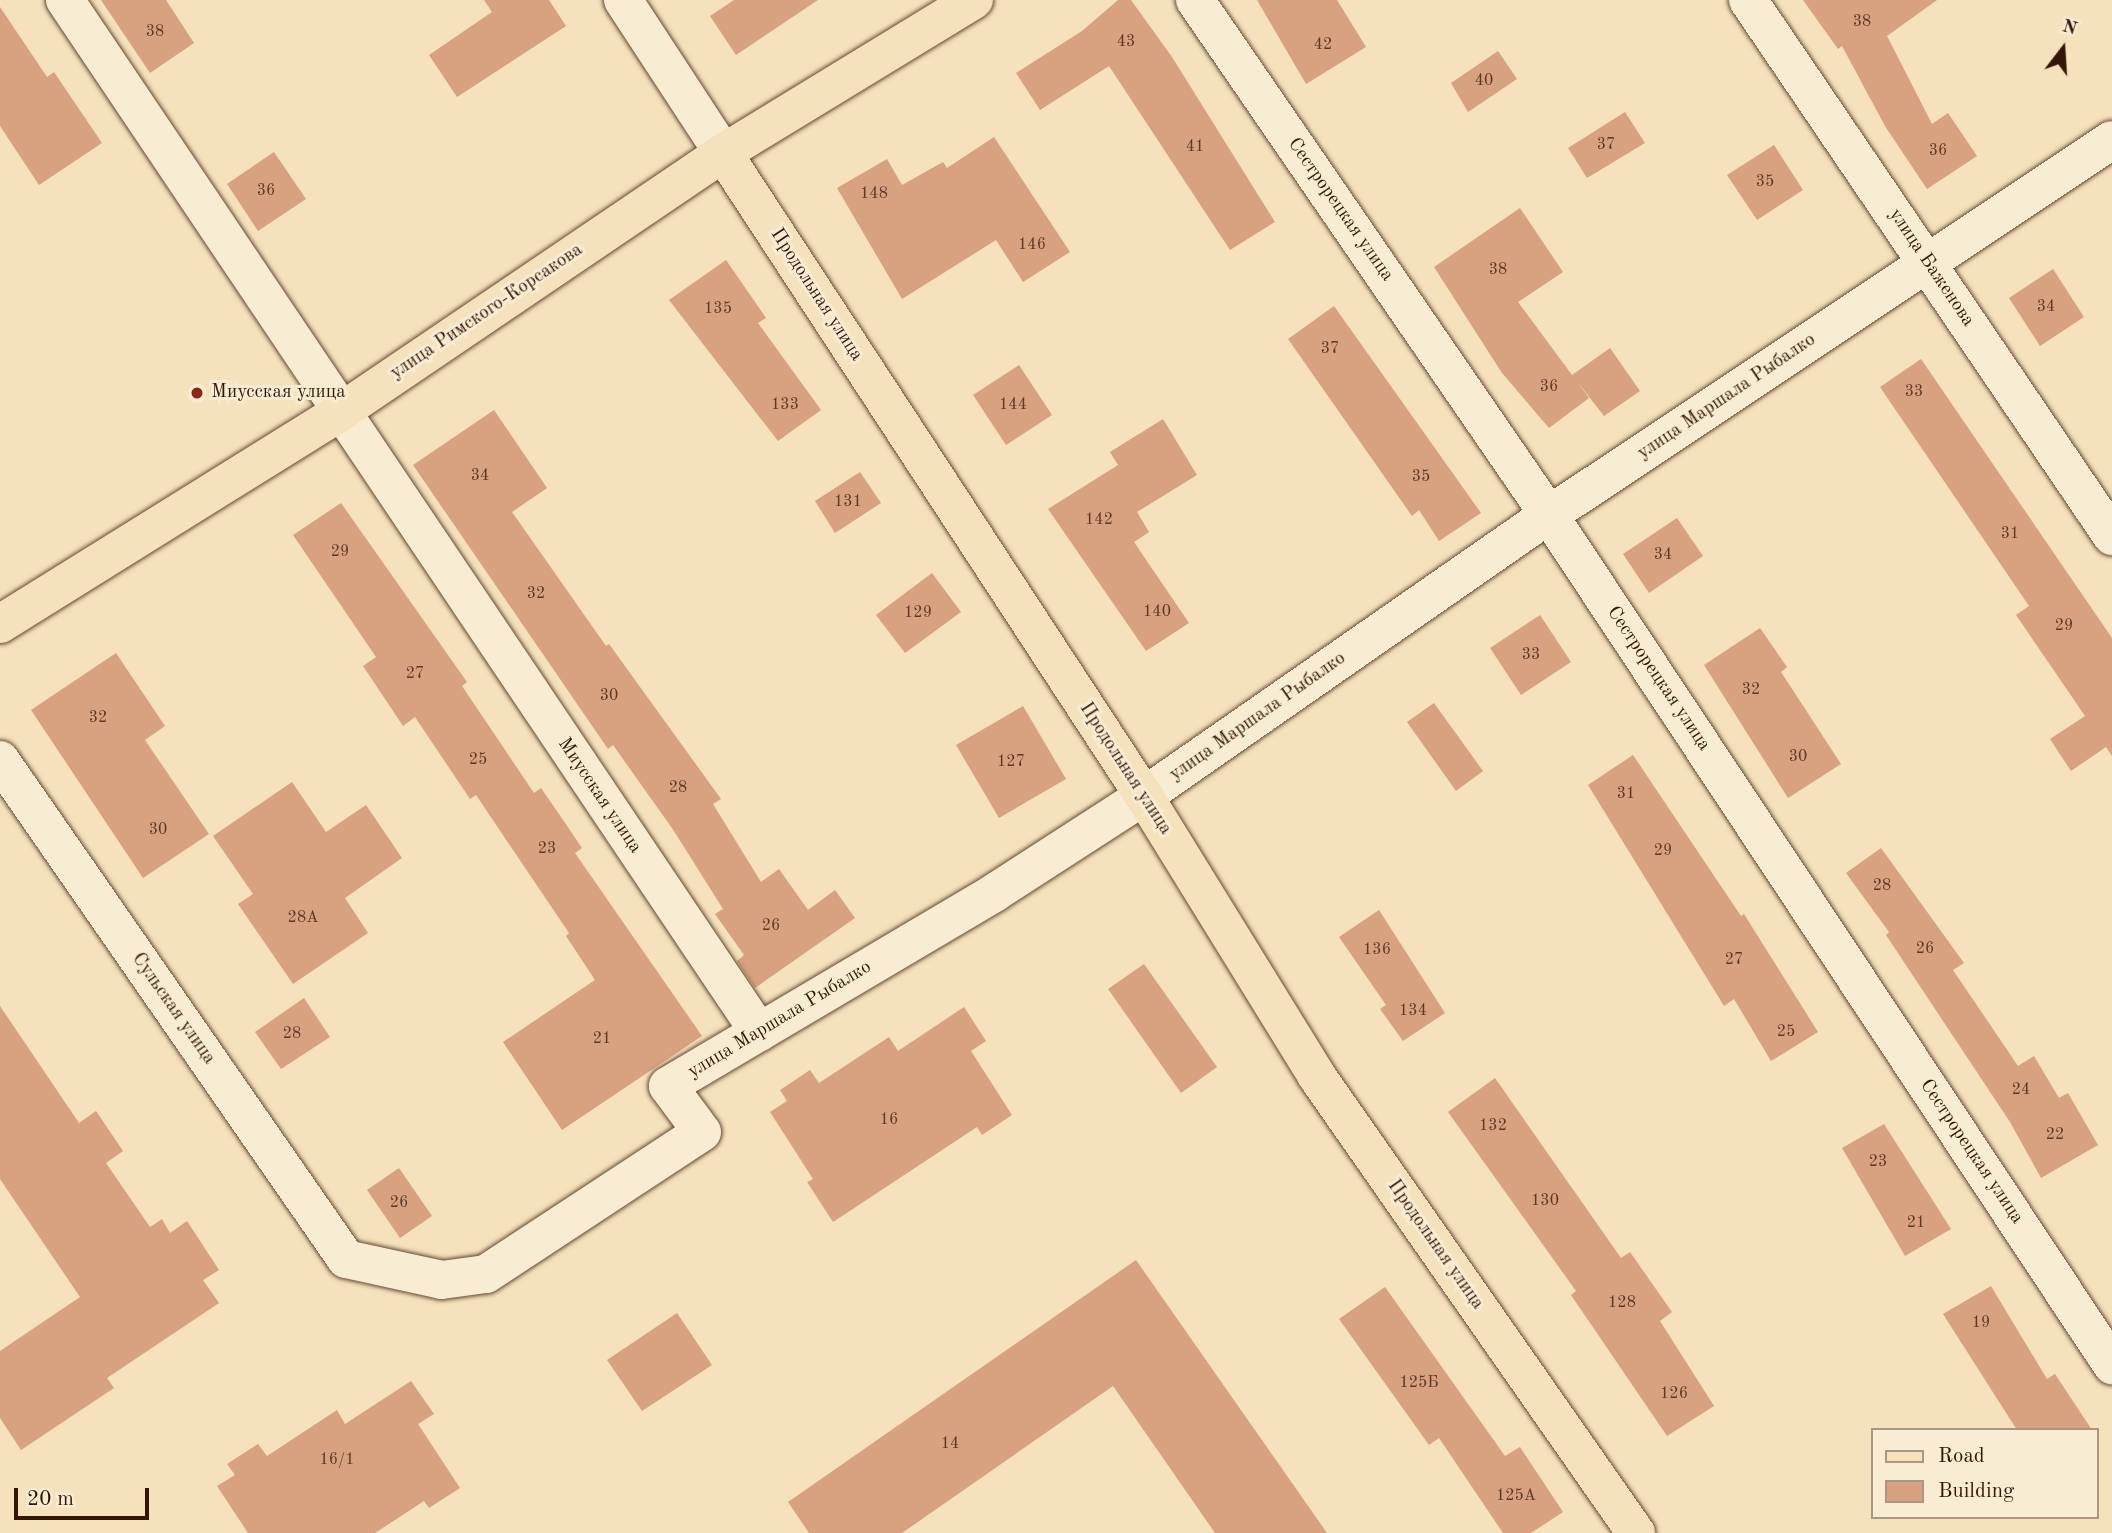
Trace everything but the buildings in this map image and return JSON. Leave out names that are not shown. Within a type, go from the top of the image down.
[{"type":"main road","name":"улица Римского-Корсакова","points":[[0,624],[339,412],[723,153],[974,0]]},
{"type":"main road","name":"Продольная улица","points":[[723,153],[1144,796],[1316,1075],[1636,1533]]},
{"type":"street","name":"Миусская улица","points":[[65,0],[339,412],[759,1032]]},
{"type":"street","name":"Продольная улица","points":[[623,0],[723,153]]},
{"type":"street","name":"Сестрорецкая улица","points":[[1195,0],[1549,515],[2112,1365]]},
{"type":"street","name":"улица Баженова","points":[[1748,0],[2112,536]]},
{"type":"street","name":"улица Маршала Рыбалко","points":[[346,1259],[442,1280],[486,1275],[702,1132],[668,1086],[994,893],[1144,796],[1549,515],[2112,140]]},
{"type":"street","name":"Сульская улица","points":[[0,760],[346,1259]]},
{"type":"place","name":"Миусская улица","points":[[197,393]]}]
